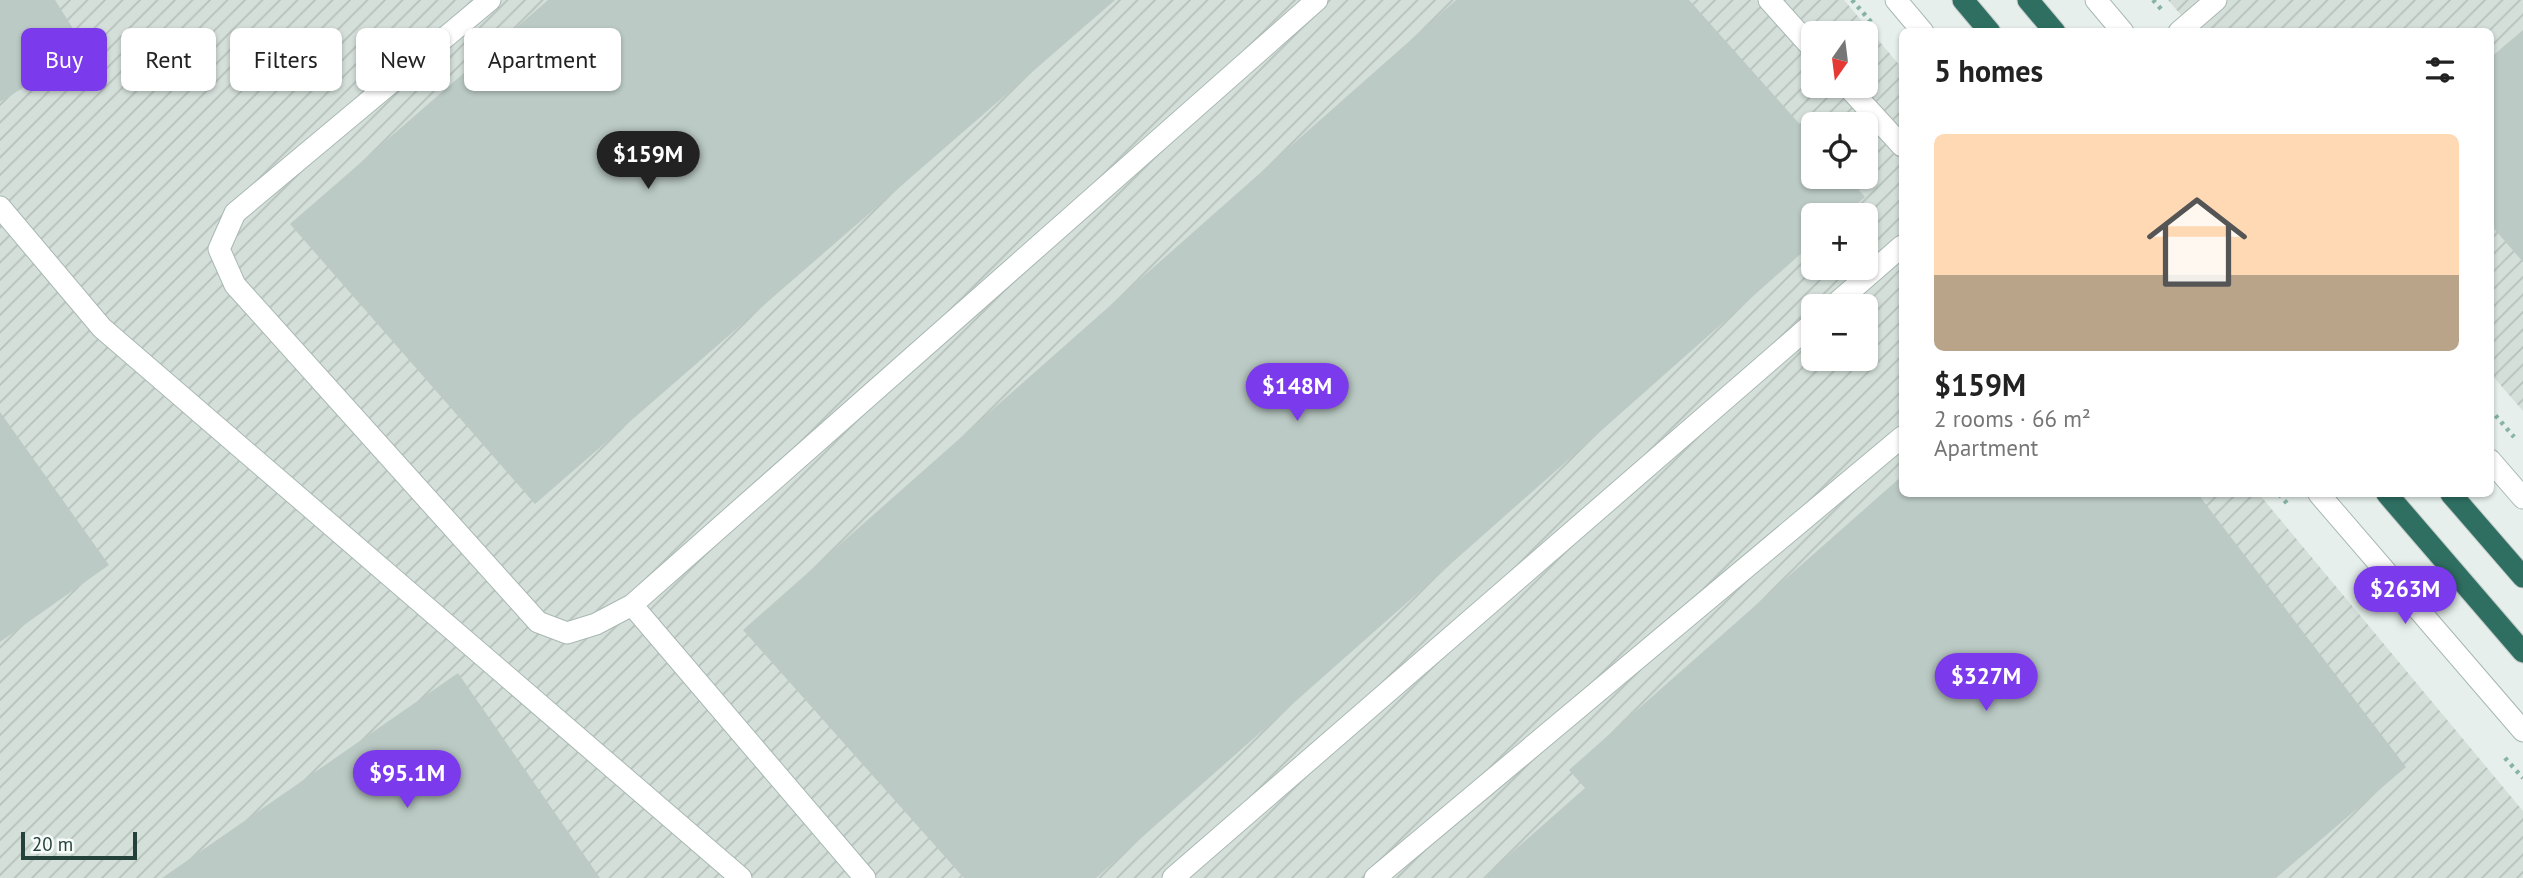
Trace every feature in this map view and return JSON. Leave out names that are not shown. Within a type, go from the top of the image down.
[{"type":"highway","points":[[1963,0],[1987,28]]},
{"type":"highway","points":[[2028,0],[2052,28]]},
{"type":"highway","points":[[2390,497],[2523,652]]},
{"type":"highway","points":[[2454,497],[2523,577]]},
{"type":"street","points":[[490,0],[235,213],[219,249],[235,285],[538,622],[568,633],[596,624],[632,605],[1317,0]]},
{"type":"street","points":[[1769,0],[1801,35]]},
{"type":"street","points":[[1896,0],[1920,28]]},
{"type":"street","points":[[2096,0],[2120,28]]},
{"type":"street","points":[[2184,28],[2216,0]]},
{"type":"street","points":[[1858,98],[1899,143]]},
{"type":"street","points":[[0,207],[102,328],[741,878]]},
{"type":"street","points":[[1847,294],[1899,249]]},
{"type":"street","points":[[1173,878],[1801,333]]},
{"type":"street","points":[[1375,878],[1899,440]]},
{"type":"street","points":[[2494,465],[2523,498]]},
{"type":"street","points":[[2322,497],[2523,731]]},
{"type":"street","points":[[632,605],[865,878]]},
{"type":"path","points":[[2494,414],[2515,439]]},
{"type":"shaded area","points":[[0,0],[1844,0],[1862,21],[1801,21],[1801,98],[1878,98],[1878,40],[1899,64],[1899,497],[2261,497],[2523,811],[2523,878],[0,878]]},
{"type":"shaded area","points":[[2168,0],[2523,0],[2523,411],[2494,378],[2494,28],[2192,28]]},
{"type":"building","points":[[0,0],[55,0],[73,28],[21,28],[21,89],[0,102]]},
{"type":"building","points":[[548,0],[1115,0],[535,504],[290,224],[443,91],[450,91],[450,85],[464,73],[464,91],[621,91],[621,28],[516,28]]},
{"type":"building","points":[[1456,0],[1689,0],[1801,126],[1801,189],[1858,189],[1865,197],[1858,203],[1801,203],[1801,254],[1096,878],[964,878],[743,630]]},
{"type":"building","points":[[2523,30],[2523,262],[2494,229],[2494,55]]},
{"type":"building","points":[[0,412],[109,565],[0,642]]},
{"type":"building","points":[[1899,479],[1899,497],[2200,497],[2406,767],[2276,878],[1483,878],[1585,788],[1569,770]]},
{"type":"building","points":[[458,673],[600,878],[162,878]]}]
